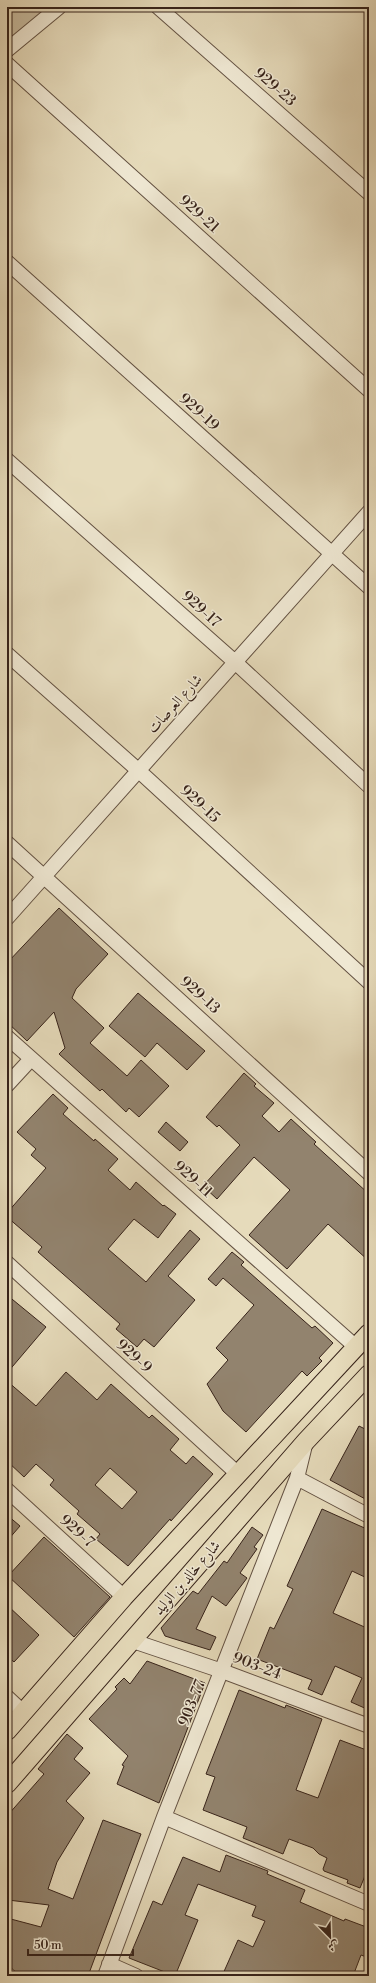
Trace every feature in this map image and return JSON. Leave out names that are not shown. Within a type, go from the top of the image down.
[{"type":"main road","points":[[7,1731],[124,1597],[369,1333]]},
{"type":"main road","name":"شارع خالد بن الوليد","points":[[7,1784],[306,1441],[369,1374]]},
{"type":"street","points":[[7,50],[59,7]]},
{"type":"street","name":"929-23","points":[[158,7],[369,193]]},
{"type":"street","name":"929-21","points":[[7,64],[369,390]]},
{"type":"street","name":"929-19","points":[[7,262],[369,587]]},
{"type":"street","name":"929-17","points":[[7,460],[235,662],[369,786]]},
{"type":"street","name":"شارع العرصات","points":[[7,918],[369,512]]},
{"type":"street","name":"929-15","points":[[7,654],[139,771],[369,982]]},
{"type":"street","name":"929-13","points":[[7,843],[45,876],[369,1173]]},
{"type":"street","name":"929-11","points":[[7,1037],[356,1347]]},
{"type":"street","points":[[7,1085],[31,1059]]},
{"type":"street","name":"929-9","points":[[7,1263],[238,1474]]},
{"type":"street","name":"903-77","points":[[107,1970],[164,1817],[298,1478],[306,1441]]},
{"type":"street","points":[[298,1478],[369,1516]]},
{"type":"street","name":"929-7","points":[[7,1490],[124,1597]]},
{"type":"street","name":"903-24","points":[[133,1640],[222,1671],[369,1726]]},
{"type":"street","points":[[7,1697],[23,1712]]},
{"type":"street","points":[[164,1817],[369,1904]]},
{"type":"street","points":[[107,1970],[136,1976]]},
{"type":"shaded area","points":[[7,7],[60,7],[7,54]]},
{"type":"building","points":[[59,908],[108,954],[76,989],[72,998],[104,1028],[90,1043],[127,1076],[141,1060],[169,1086],[139,1117],[129,1108],[126,1112],[102,1089],[100,1091],[59,1054],[65,1048],[54,1012],[27,1041],[7,1022],[7,963]]},
{"type":"building","points":[[138,993],[205,1051],[187,1070],[157,1043],[145,1057],[109,1026]]},
{"type":"building","points":[[244,1073],[256,1084],[254,1086],[274,1103],[262,1116],[279,1132],[291,1119],[316,1142],[314,1144],[369,1194],[369,1261],[328,1224],[287,1269],[249,1235],[290,1190],[254,1157],[217,1199],[203,1186],[240,1145],[219,1125],[217,1127],[206,1117]]},
{"type":"building","points":[[53,1094],[68,1108],[63,1114],[94,1141],[95,1139],[118,1159],[108,1170],[130,1190],[136,1182],[163,1206],[164,1205],[176,1214],[158,1238],[134,1219],[108,1249],[146,1282],[190,1230],[200,1239],[168,1276],[195,1300],[154,1347],[144,1339],[137,1347],[116,1329],[120,1324],[38,1252],[42,1247],[7,1217],[7,1213],[46,1168],[31,1155],[36,1149],[17,1132]]},
{"type":"building","points":[[166,1122],[188,1142],[180,1151],[158,1132]]},
{"type":"building","points":[[232,1252],[244,1262],[241,1265],[312,1328],[315,1326],[333,1343],[319,1358],[322,1361],[307,1376],[302,1371],[246,1432],[223,1411],[207,1384],[228,1360],[216,1348],[254,1305],[223,1278],[216,1286],[208,1279]]},
{"type":"building","points":[[7,1295],[46,1327],[7,1373]]},
{"type":"building","points":[[66,1372],[97,1400],[111,1384],[149,1418],[152,1415],[179,1439],[170,1450],[186,1464],[193,1456],[213,1474],[128,1566],[96,1539],[100,1534],[77,1514],[79,1511],[50,1485],[54,1480],[36,1464],[24,1477],[7,1461],[7,1381],[36,1406]],"holes":[[[110,1468],[137,1492],[122,1509],[95,1485]]]},
{"type":"building","points":[[359,1426],[369,1431],[369,1501],[330,1480]]},
{"type":"building","points":[[322,1509],[369,1530],[369,1579],[352,1571],[333,1613],[369,1629],[369,1710],[351,1702],[362,1678],[335,1666],[322,1695],[308,1689],[312,1680],[257,1659],[270,1627],[274,1629],[293,1589],[287,1586]]},
{"type":"building","points":[[7,1515],[20,1526],[7,1541]]},
{"type":"building","points":[[252,1527],[263,1535],[254,1547],[257,1549],[240,1573],[247,1578],[226,1606],[212,1596],[196,1629],[216,1637],[210,1650],[165,1636],[161,1628],[193,1591],[198,1594],[224,1561],[227,1563]]},
{"type":"building","points":[[44,1537],[110,1597],[74,1637],[8,1576]]},
{"type":"building","points":[[7,1605],[39,1635],[14,1662],[7,1656]]},
{"type":"building","points":[[147,1661],[205,1683],[159,1803],[117,1784],[124,1766],[122,1765],[128,1756],[89,1719],[117,1689],[115,1687],[124,1678],[130,1684]]},
{"type":"building","points":[[239,1690],[285,1708],[286,1705],[322,1719],[296,1790],[318,1798],[340,1740],[369,1751],[369,1866],[360,1888],[347,1883],[348,1880],[324,1871],[323,1869],[327,1858],[319,1854],[313,1848],[289,1839],[283,1854],[243,1838],[247,1827],[203,1810],[215,1777],[206,1774]]},
{"type":"building","points":[[67,1734],[83,1748],[74,1759],[90,1773],[66,1801],[84,1818],[57,1862],[48,1889],[73,1899],[103,1820],[141,1834],[88,1976],[20,1976],[7,1964],[7,1918],[41,1927],[49,1905],[8,1900],[7,1816],[44,1774],[38,1769]]},
{"type":"building","points":[[226,1855],[268,1871],[267,1874],[305,1890],[300,1902],[344,1921],[345,1919],[369,1928],[369,1958],[361,1955],[353,1976],[329,1976],[321,1973],[319,1976],[265,1976],[257,1972],[255,1976],[222,1976],[238,1940],[253,1947],[265,1921],[252,1916],[256,1906],[198,1884],[185,1915],[198,1920],[175,1976],[129,1958],[153,1901],[162,1905],[183,1857],[220,1872]]}]
